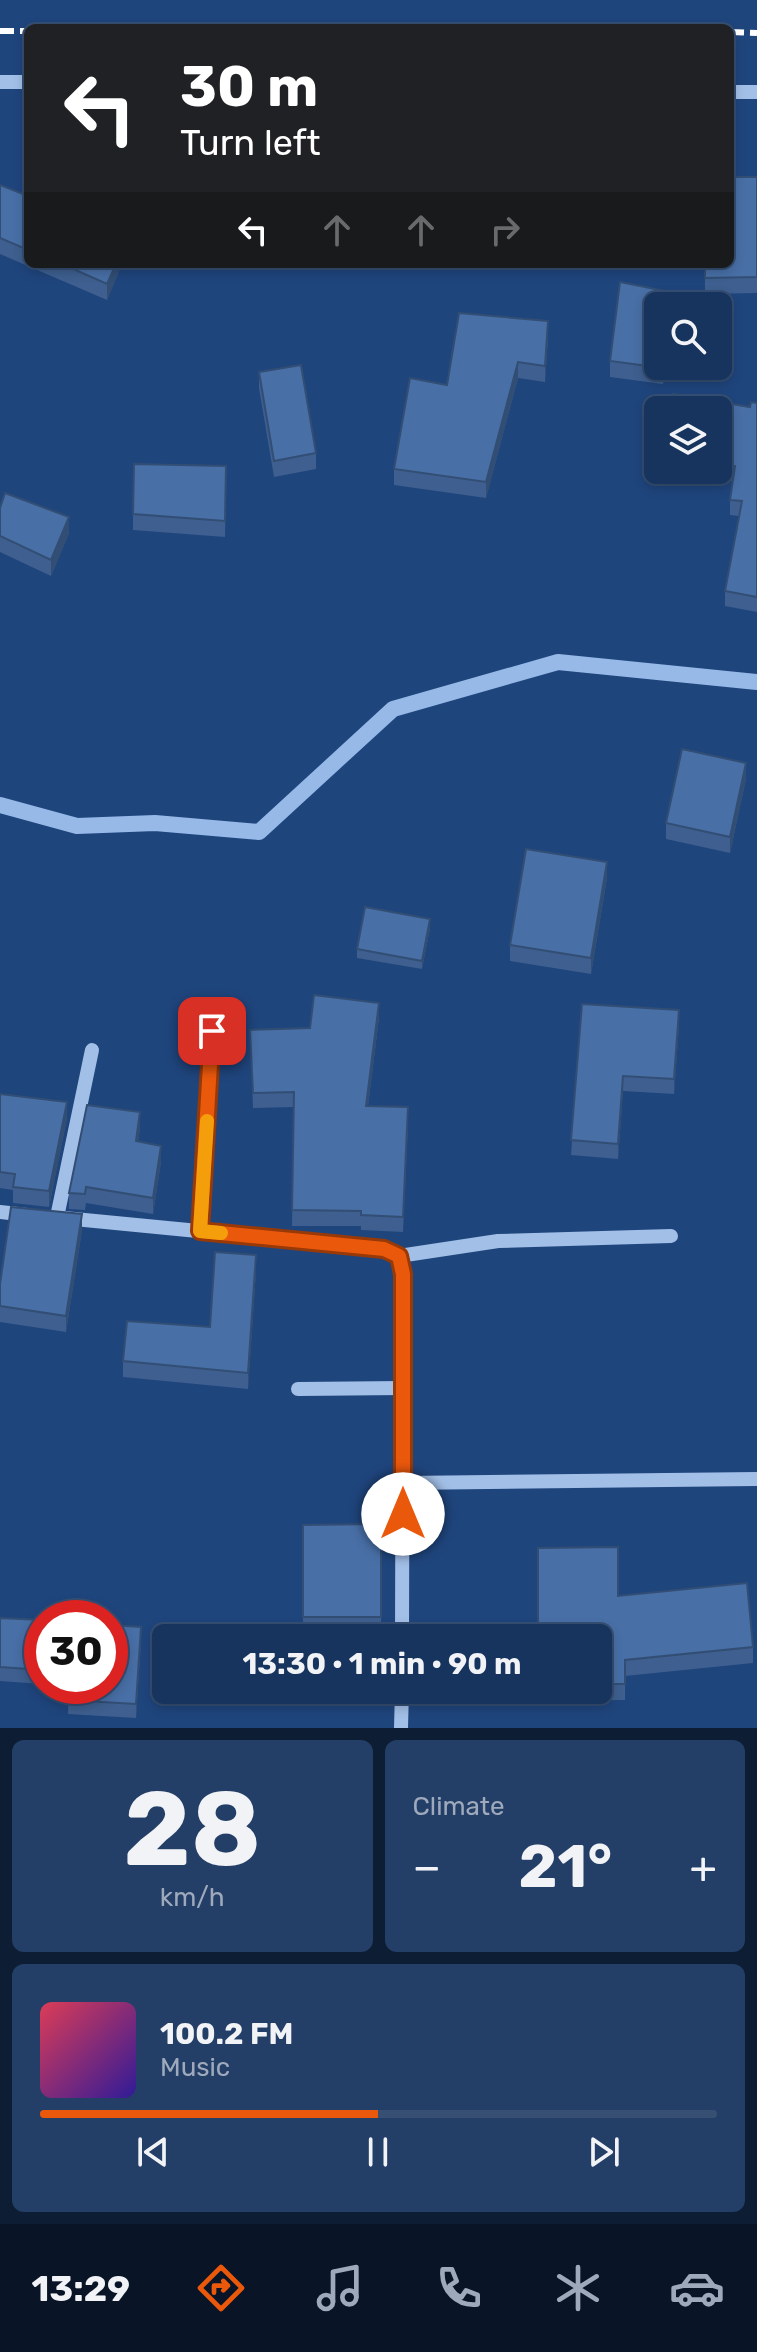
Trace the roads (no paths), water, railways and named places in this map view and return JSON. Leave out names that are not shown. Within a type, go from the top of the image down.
[{"type":"street","points":[[0,82],[24,82]]},
{"type":"street","points":[[734,92],[757,92]]},
{"type":"street","points":[[200,1231],[212,1031]]},
{"type":"street","points":[[57,1217],[92,1050]]},
{"type":"street","points":[[0,1212],[384,1249],[399,1256],[498,1241],[671,1236]]},
{"type":"street","points":[[399,1256],[403,1274],[402,1624]]},
{"type":"street","points":[[298,1389],[403,1388]]},
{"type":"street","points":[[404,1483],[757,1479]]},
{"type":"street","points":[[401,1728],[402,1704]]},
{"type":"waterway","points":[[0,805],[77,826],[155,823],[259,832],[393,709],[558,662],[757,682]]},
{"type":"railway","points":[[0,31],[24,31]]},
{"type":"railway","points":[[734,32],[757,33]]}]
